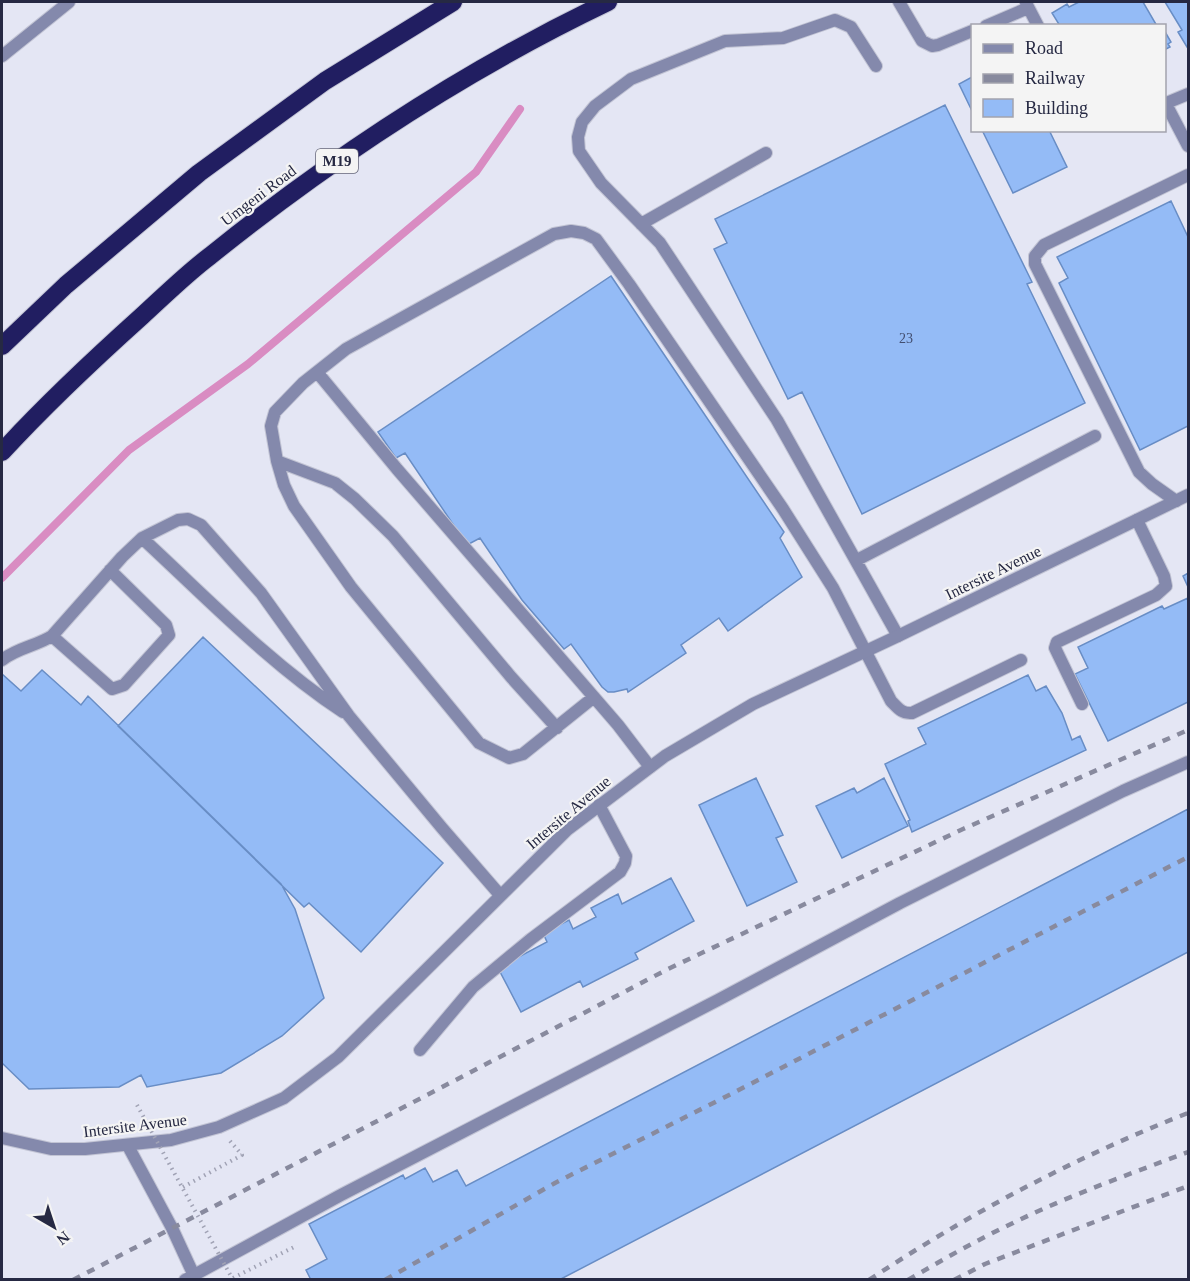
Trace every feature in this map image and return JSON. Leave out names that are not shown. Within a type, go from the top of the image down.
[{"type":"highway","points":[[2,346],[66,285],[199,173],[325,81],[453,2]]},
{"type":"highway","name":"Umgeni Road","points":[[2,452],[34,416],[94,359],[209,257],[319,173],[431,98],[546,32],[608,2]]},
{"type":"highway","points":[[2,457],[34,416]]},
{"type":"street","points":[[2,56],[69,2]]},
{"type":"street","points":[[899,2],[922,41],[928,44],[938,45],[971,31]]},
{"type":"street","points":[[990,24],[1027,5],[1037,24]]},
{"type":"street","points":[[876,66],[851,27],[835,20],[783,38],[725,41],[631,79],[595,106],[582,122],[578,136],[579,151],[601,183],[660,243],[777,420],[898,636]]},
{"type":"street","points":[[1166,104],[1188,94]]},
{"type":"street","points":[[1166,106],[1188,146]]},
{"type":"street","points":[[642,224],[766,153]]},
{"type":"street","points":[[1176,501],[1139,472],[1035,264],[1035,256],[1044,245],[1188,175]]},
{"type":"street","points":[[594,697],[523,754],[509,758],[479,743],[351,587],[294,506],[284,485],[277,461],[271,426],[275,412],[303,383],[346,349],[554,234],[571,231],[584,232],[596,239],[629,284],[783,509],[833,588],[891,701],[900,710],[912,713],[1021,660]]},
{"type":"street","points":[[317,372],[397,469],[618,725],[650,767]]},
{"type":"street","points":[[857,560],[1095,436]]},
{"type":"street","points":[[277,461],[335,483],[356,499],[393,537],[557,728]]},
{"type":"street","name":"Intersite Avenue","points":[[2,1138],[51,1149],[128,1146],[171,1140],[219,1127],[284,1098],[339,1057],[567,830],[650,767],[725,719],[1188,495]]},
{"type":"street","points":[[2,660],[15,651],[52,636],[110,570],[142,538],[178,520],[188,519],[201,525],[261,594],[349,716],[441,828],[500,895]]},
{"type":"street","points":[[1082,704],[1055,648],[1057,642],[1156,596],[1166,586],[1164,576],[1137,520]]},
{"type":"street","points":[[142,538],[309,690],[349,716]]},
{"type":"street","points":[[52,636],[112,689],[124,685],[169,635],[166,625],[110,570]]},
{"type":"street","points":[[128,1146],[172,1228],[191,1278],[341,1195],[900,903],[1123,791],[1188,762]]},
{"type":"street","points":[[420,1050],[472,987],[620,872],[626,856],[599,805]]},
{"type":"path","points":[[137,1105],[233,1279],[296,1246]]},
{"type":"path","points":[[183,1187],[242,1155]]},
{"type":"building","points":[[1079,2],[1143,2],[1156,24],[1059,24],[1052,13],[1067,4],[1069,7]]},
{"type":"building","points":[[1165,2],[1188,2],[1187,47],[1178,32],[1182,30]]},
{"type":"building","points":[[1166,33],[1171,42],[1168,44],[1170,47],[1166,49]]},
{"type":"building","points":[[971,78],[971,109],[959,84]]},
{"type":"building","points":[[945,105],[1032,282],[1027,284],[1085,403],[862,514],[802,392],[788,399],[714,249],[727,243],[715,219]]},
{"type":"building","points":[[983,132],[1050,132],[1067,167],[1013,193]]},
{"type":"building","points":[[1171,201],[1188,237],[1188,426],[1140,450],[1059,283],[1068,278],[1057,257]]},
{"type":"building","points":[[611,276],[784,532],[780,538],[802,577],[728,631],[719,618],[681,645],[686,653],[628,692],[627,689],[608,692],[571,644],[564,649],[522,600],[480,538],[467,545],[405,453],[396,458],[378,432]]},
{"type":"building","points":[[1188,573],[1188,587],[1183,576]]},
{"type":"building","points":[[1188,598],[1188,702],[1108,741],[1075,674],[1088,668],[1078,647],[1162,606],[1164,609]]},
{"type":"building","points":[[203,637],[443,863],[361,952],[309,903],[304,907],[118,726]]},
{"type":"building","points":[[42,670],[81,705],[88,696],[281,884],[295,909],[324,998],[282,1036],[221,1073],[147,1087],[141,1075],[119,1087],[29,1089],[2,1063],[2,674],[21,691]]},
{"type":"building","points":[[1028,675],[1036,691],[1046,686],[1062,713],[1072,740],[1080,736],[1086,750],[912,832],[908,821],[910,820],[885,764],[926,744],[918,728]]},
{"type":"building","points":[[756,778],[783,835],[776,838],[797,882],[747,906],[699,805]]},
{"type":"building","points":[[884,778],[908,826],[842,858],[816,806],[854,788],[857,793]]},
{"type":"building","points":[[1188,809],[1188,952],[559,1280],[311,1280],[306,1270],[327,1259],[309,1224],[403,1175],[405,1179],[425,1168],[433,1182],[457,1170],[466,1186]]},
{"type":"building","points":[[671,878],[694,921],[635,953],[638,959],[583,987],[580,981],[521,1012],[498,968],[547,942],[543,933],[569,920],[573,929],[596,917],[591,908],[618,894],[622,904]]},
{"type":"waterway","points":[[2,578],[129,450],[248,364],[476,172],[520,109]]},
{"type":"railway","points":[[73,1280],[668,969],[963,829],[1188,730]]},
{"type":"railway","points":[[385,1280],[555,1183],[1188,857]]},
{"type":"railway","points":[[869,1280],[907,1255],[1024,1188],[1105,1148],[1188,1113]]},
{"type":"railway","points":[[908,1280],[973,1243],[1056,1203],[1188,1152]]},
{"type":"railway","points":[[954,1280],[985,1264],[1188,1186]]}]
